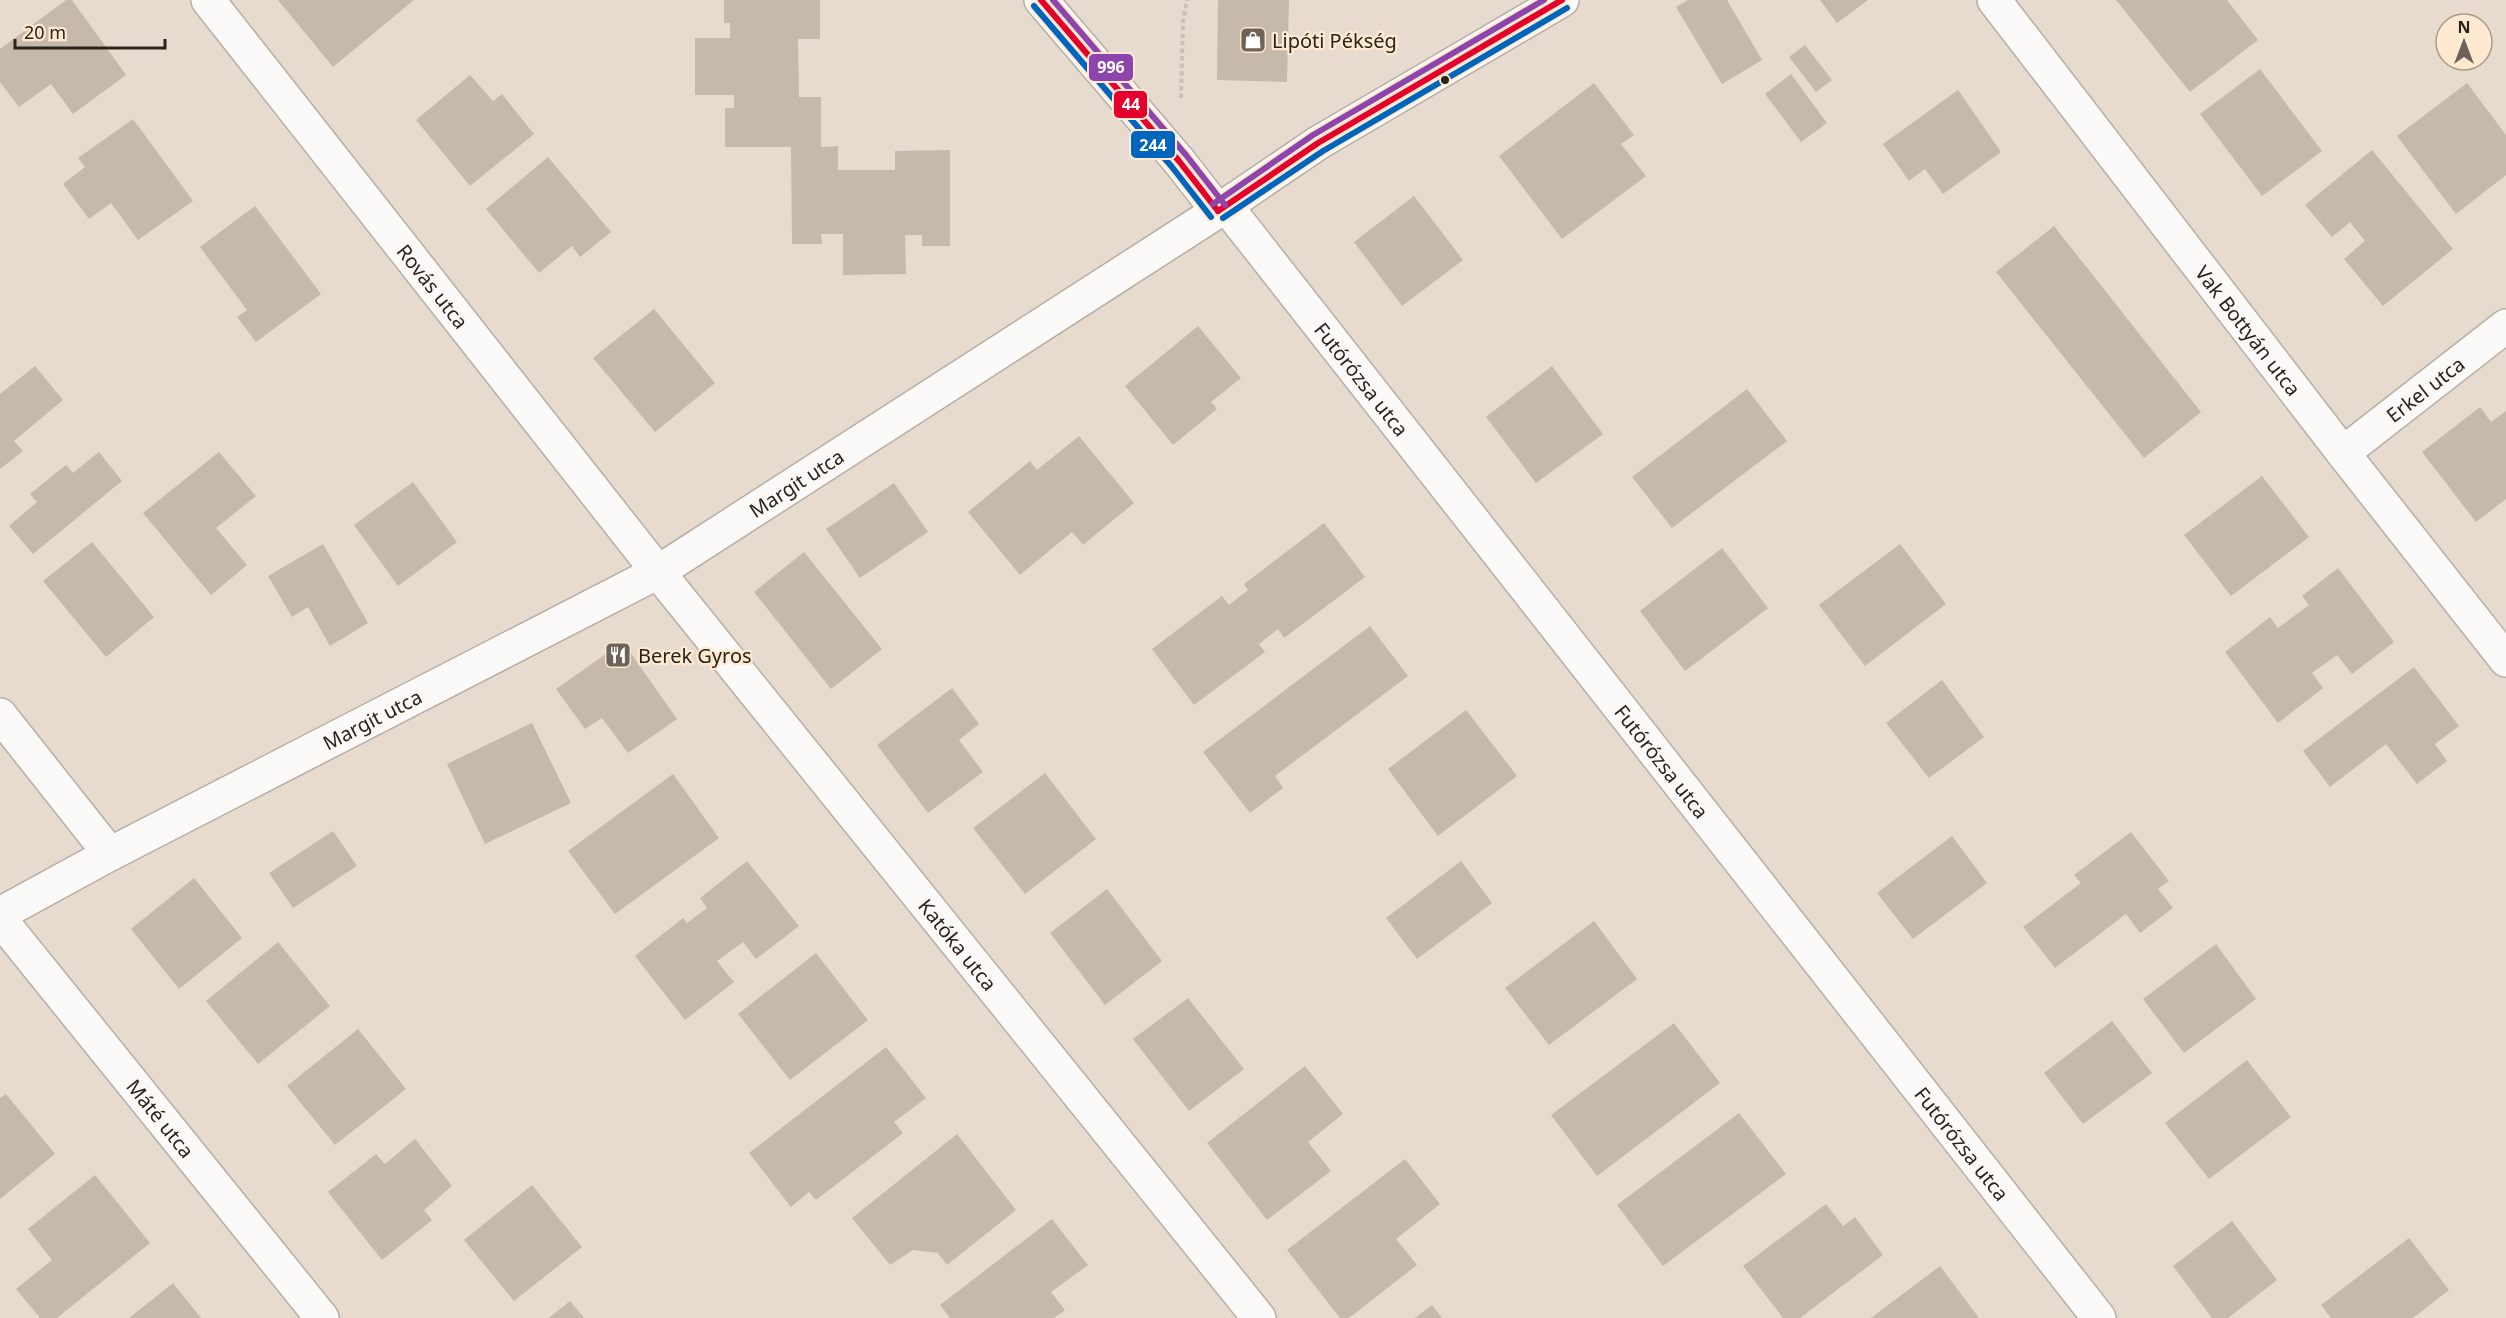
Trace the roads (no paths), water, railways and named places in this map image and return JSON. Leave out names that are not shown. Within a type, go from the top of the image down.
[{"type":"street","name":"Rovás utca","points":[[208,0],[658,572]]},
{"type":"street","name":"Futórózsa utca","points":[[1041,0],[1222,208],[2099,1318]]},
{"type":"street","name":"Margit utca","points":[[0,914],[110,854],[658,572],[1222,208],[1318,143],[1562,0]]},
{"type":"street","name":"Vak Bottyán utca","points":[[1994,0],[2343,453],[2506,660]]},
{"type":"street","name":"Erkel utca","points":[[2343,453],[2506,326]]},
{"type":"street","name":"Katóka utca","points":[[658,572],[1259,1318]]},
{"type":"street","points":[[0,715],[110,854]]},
{"type":"street","name":"Máté utca","points":[[0,919],[322,1318]]},
{"type":"place","name":"Lipóti Pékség","points":[[1253,40]]},
{"type":"place","name":"Berek Gyros","points":[[618,655]]}]
